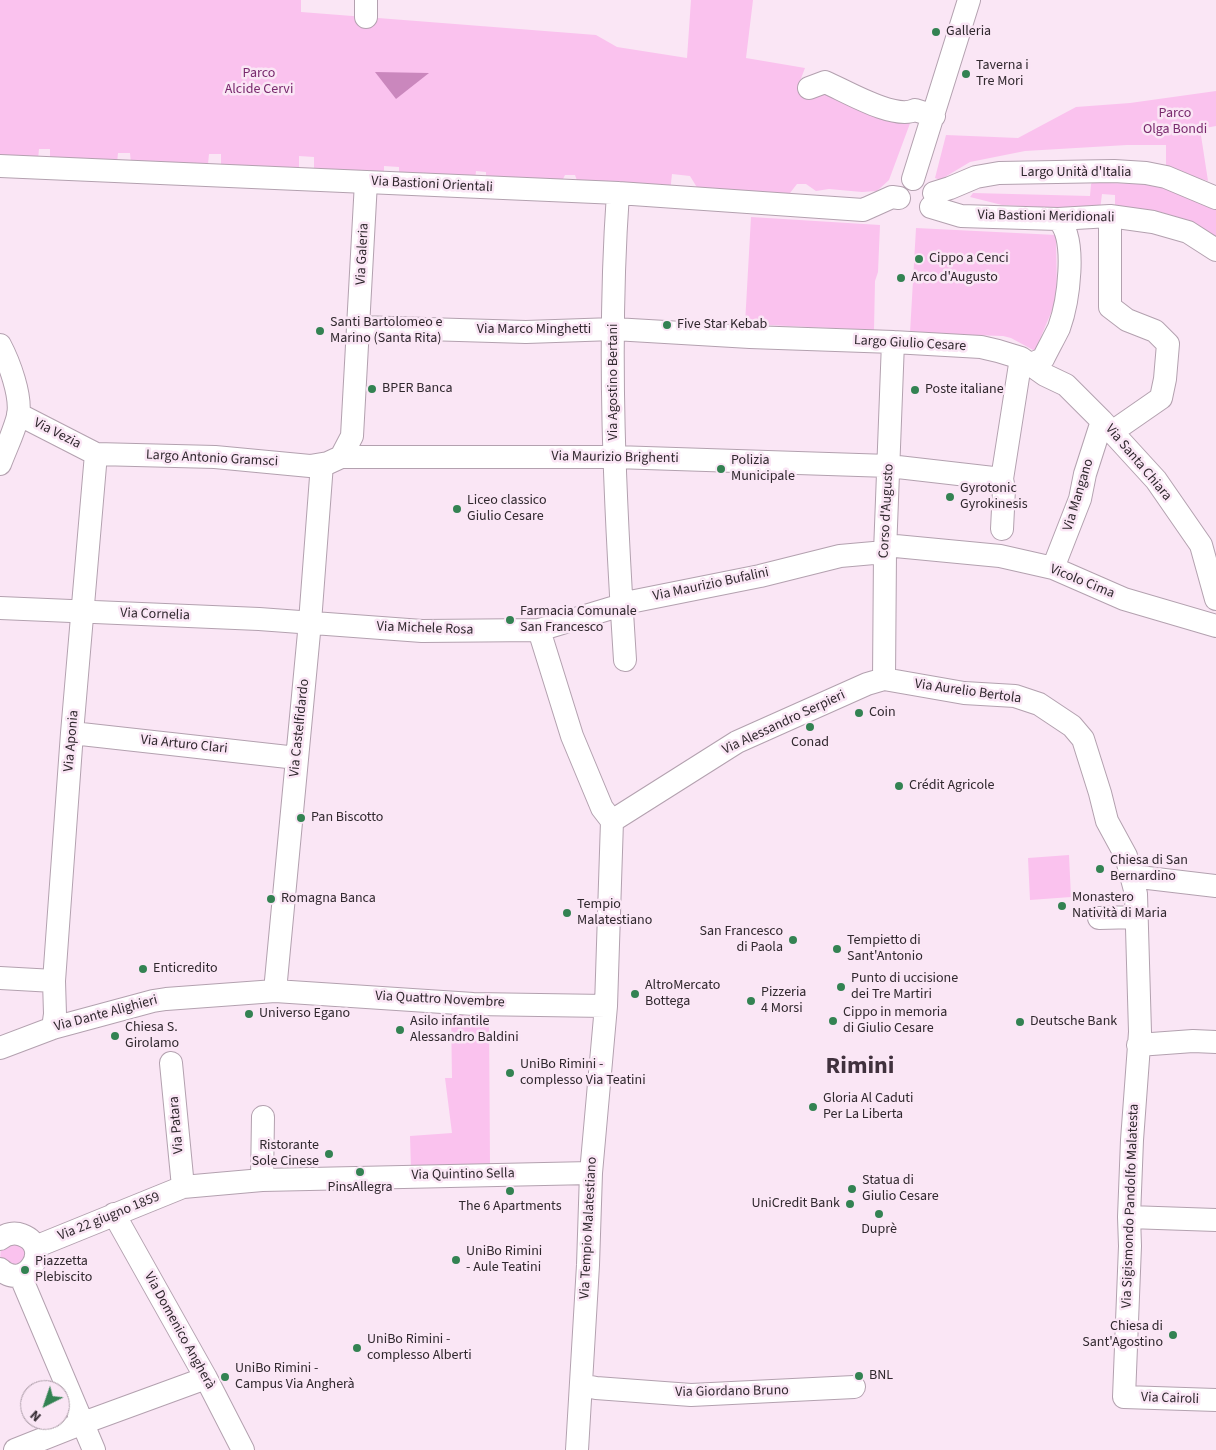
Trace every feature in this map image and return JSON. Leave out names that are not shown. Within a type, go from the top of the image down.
[{"type":"street","points":[[913,179],[926,182],[932,200],[924,213],[914,214],[906,210],[899,198],[902,186],[913,179],[969,0]]},
{"type":"street","points":[[809,88],[826,82],[888,110],[908,113],[915,110],[934,116]]},
{"type":"street","name":"Via Bastioni Orientali","points":[[0,166],[618,193],[863,210],[892,198],[899,198]]},
{"type":"street","name":"Largo Unità d'Italia","points":[[932,200],[950,188],[976,177],[999,173],[1114,171],[1146,173],[1166,177],[1216,198]]},
{"type":"street","name":"Via Galeria","points":[[331,461],[352,436],[366,182]]},
{"type":"street","name":"Via Agostino Bertani","points":[[618,193],[612,392],[625,660]]},
{"type":"street","name":"Via Bastioni Meridionali","points":[[932,200],[961,216],[1058,218],[1110,216],[1153,222],[1188,232],[1216,250]]},
{"type":"street","points":[[1107,426],[1161,398],[1165,379],[1168,344],[1155,331],[1127,320],[1110,307],[1110,216]]},
{"type":"street","points":[[1001,545],[1004,489],[1002,479],[1026,361],[1043,359],[1059,327],[1068,291],[1068,238],[1066,229],[1058,218]]},
{"type":"street","name":"Via Marco Minghetti","points":[[359,327],[526,332],[614,329],[798,339]]},
{"type":"street","name":"Largo Giulio Cesare","points":[[798,339],[893,342],[981,348],[998,351],[1026,361]]},
{"type":"street","name":"Corso d'Augusto","points":[[884,679],[885,549],[893,342]]},
{"type":"street","name":"Via Vezia","points":[[0,345],[6,356],[13,379],[18,414],[0,464]]},
{"type":"street","name":"Via Santa Chiara","points":[[1026,361],[1045,375],[1066,385],[1107,426],[1156,480],[1201,545],[1216,599]]},
{"type":"street","name":"Via Vezia","points":[[18,414],[96,454]]},
{"type":"street","name":"Via Mangano","points":[[1053,568],[1080,500],[1085,474],[1107,426]]},
{"type":"street","name":"Largo Antonio Gramsci","points":[[96,454],[215,457],[310,466],[331,461]]},
{"type":"street","name":"Via Aponia","points":[[53,1028],[54,981],[72,733],[96,454]]},
{"type":"street","name":"Via Maurizio Brighenti","points":[[331,461],[615,457],[889,466],[1002,479]]},
{"type":"street","name":"Via Castelfidardo","points":[[275,992],[310,622],[331,461]]},
{"type":"street","name":"Vicolo Cima","points":[[885,549],[1001,545],[1124,599],[1216,626]]},
{"type":"street","name":"Via Maurizio Bufalini","points":[[540,630],[622,604],[760,576],[840,556],[885,549]]},
{"type":"street","name":"Via Cornelia","points":[[0,608],[310,622]]},
{"type":"street","name":"Via Michele Rosa","points":[[310,622],[422,631],[540,630]]},
{"type":"street","points":[[540,630],[572,736],[602,808],[612,820]]},
{"type":"street","name":"Via Alessandro Serpieri","points":[[612,820],[737,742],[867,684],[884,679]]},
{"type":"street","name":"Via Aurelio Bertola","points":[[884,679],[964,693],[1015,696],[1039,704],[1072,726],[1083,739],[1107,821],[1126,856],[1136,894],[1140,1023],[1138,1045]]},
{"type":"street","name":"Via Arturo Clari","points":[[72,733],[297,758]]},
{"type":"street","name":"Via Tempio Malatestiano","points":[[577,1450],[588,1264],[591,1173],[606,1006],[612,820]]},
{"type":"street","points":[[1131,876],[1216,886]]},
{"type":"street","points":[[1099,918],[1137,917]]},
{"type":"street","points":[[0,978],[54,981]]},
{"type":"street","name":"Via Quattro Novembre","points":[[275,992],[473,1004],[606,1006]]},
{"type":"street","name":"Via Dante Alighieri","points":[[0,1048],[53,1028],[153,1000],[275,992]]},
{"type":"street","points":[[1138,1045],[1193,1041],[1216,1042]]},
{"type":"street","name":"Via Sigismondo Pandolfo Malatesta","points":[[1124,1397],[1130,1246],[1129,1217],[1138,1045]]},
{"type":"street","name":"Via Patara","points":[[171,1063],[183,1187]]},
{"type":"street","points":[[183,1187],[262,1180],[262,1117]]},
{"type":"street","name":"Via Quintino Sella","points":[[262,1180],[591,1173]]},
{"type":"street","name":"Via 22 giugno 1859","points":[[35,1247],[183,1187]]},
{"type":"street","name":"Via Domenico Angherà","points":[[114,1214],[206,1378],[242,1450]]},
{"type":"street","points":[[1129,1217],[1216,1220]]},
{"type":"street","points":[[1,1234],[18,1233],[25,1236],[35,1247],[36,1254],[32,1267],[10,1272],[83,1422],[94,1450]]},
{"type":"street","points":[[15,1450],[83,1422],[206,1378]]},
{"type":"street","name":"Via Giordano Bruno","points":[[581,1385],[596,1388],[691,1395],[854,1388]]},
{"type":"street","name":"Via Cairoli","points":[[1124,1397],[1216,1400]]},
{"type":"green space","name":"Parco Alcide Cervi","points":[[0,0],[301,0],[301,12],[596,35],[617,47],[687,58],[691,0],[753,0],[746,58],[805,68],[797,89],[806,93],[826,86],[912,118],[889,180],[877,191],[862,192],[829,189],[816,191],[806,184],[797,184],[790,193],[701,194],[690,176],[672,174],[670,192],[579,186],[575,175],[565,175],[560,185],[486,180],[486,172],[476,171],[475,180],[399,177],[399,167],[384,166],[384,176],[314,169],[314,157],[299,156],[299,168],[221,165],[221,154],[209,154],[208,164],[131,164],[130,153],[118,153],[117,163],[50,161],[50,149],[39,149],[38,160],[0,157]]},
{"type":"green space","name":"Parco Olga Bondi","points":[[1216,91],[1216,126],[1200,129],[1208,181],[1166,165],[1166,145],[1127,145],[1025,151],[970,162],[940,180],[935,178],[946,135],[1018,138],[1076,107],[1130,103]]},
{"type":"green space","points":[[1105,179],[1108,183],[1147,184],[1173,189],[1216,207],[1216,242],[1165,218],[1164,213],[1115,211],[1115,195],[1102,194],[1100,210],[1002,205],[970,197],[973,193],[1090,196],[1091,184],[1094,181]]},
{"type":"green space","points":[[751,217],[880,225],[878,272],[875,281],[874,330],[745,324]]},
{"type":"green space","points":[[916,228],[1056,235],[1057,293],[1053,308],[1035,351],[1011,338],[1003,336],[910,333]]},
{"type":"green space","points":[[1069,855],[1071,897],[1030,900],[1028,858]]},
{"type":"green space","points":[[451,1014],[489,1014],[490,1166],[411,1169],[410,1136],[452,1133],[445,1078],[452,1078]]},
{"type":"green space","points":[[14,1240],[28,1251],[21,1268],[0,1260],[1,1247]]},
{"type":"shaded area","points":[[375,72],[429,73],[396,99]]},
{"type":"place","name":"Galleria","points":[[936,32]]},
{"type":"place","name":"Taverna i Tre Mori","points":[[966,74]]},
{"type":"place","name":"Cippo a Cenci","points":[[919,259]]},
{"type":"place","name":"Arco d'Augusto","points":[[901,278]]},
{"type":"place","name":"Five Star Kebab","points":[[667,325]]},
{"type":"place","name":"Santi Bartolomeo e Marino (Santa Rita)","points":[[320,331]]},
{"type":"place","name":"BPER Banca","points":[[372,389]]},
{"type":"place","name":"Poste italiane","points":[[915,390]]},
{"type":"place","name":"Polizia Municipale","points":[[721,469]]},
{"type":"place","name":"Gyrotonic Gyrokinesis","points":[[950,497]]},
{"type":"place","name":"Liceo classico Giulio Cesare","points":[[457,509]]},
{"type":"place","name":"Farmacia Comunale San Francesco","points":[[510,620]]},
{"type":"place","name":"Coin","points":[[859,713]]},
{"type":"place","name":"Conad","points":[[810,727]]},
{"type":"place","name":"Crédit Agricole","points":[[899,786]]},
{"type":"place","name":"Pan Biscotto","points":[[301,818]]},
{"type":"place","name":"Chiesa di San Bernardino","points":[[1100,869]]},
{"type":"place","name":"Romagna Banca","points":[[271,899]]},
{"type":"place","name":"Monastero Natività di Maria","points":[[1062,906]]},
{"type":"place","name":"Tempio Malatestiano","points":[[567,913]]},
{"type":"place","name":"San Francesco di Paola","points":[[793,940]]},
{"type":"place","name":"Tempietto di Sant'Antonio","points":[[837,949]]},
{"type":"place","name":"Enticredito","points":[[143,969]]},
{"type":"place","name":"Punto di uccisione dei Tre Martiri","points":[[841,987]]},
{"type":"place","name":"AltroMercato Bottega","points":[[635,994]]},
{"type":"place","name":"Pizzeria 4 Morsi","points":[[751,1001]]},
{"type":"place","name":"Universo Egano","points":[[249,1014]]},
{"type":"place","name":"Cippo in memoria di Giulio Cesare","points":[[833,1021]]},
{"type":"place","name":"Deutsche Bank","points":[[1020,1022]]},
{"type":"place","name":"Asilo infantile Alessandro Baldini","points":[[400,1030]]},
{"type":"place","name":"Chiesa S. Girolamo","points":[[115,1036]]},
{"type":"place","name":"UniBo Rimini - complesso Via Teatini","points":[[510,1073]]},
{"type":"place","name":"Gloria Al Caduti Per La Liberta","points":[[813,1107]]},
{"type":"place","name":"Ristorante Sole Cinese","points":[[329,1154]]},
{"type":"place","name":"PinsAllegra","points":[[360,1172]]},
{"type":"place","name":"Statua di Giulio Cesare","points":[[852,1189]]},
{"type":"place","name":"The 6 Apartments","points":[[510,1191]]},
{"type":"place","name":"UniCredit Bank","points":[[850,1204]]},
{"type":"place","name":"Duprè","points":[[879,1214]]},
{"type":"place","name":"UniBo Rimini - Aule Teatini","points":[[456,1260]]},
{"type":"place","name":"Piazzetta Plebiscito","points":[[25,1270]]},
{"type":"place","name":"Chiesa di Sant'Agostino","points":[[1173,1335]]},
{"type":"place","name":"UniBo Rimini - complesso Alberti","points":[[357,1348]]},
{"type":"place","name":"BNL","points":[[859,1376]]},
{"type":"place","name":"UniBo Rimini - Campus Via Angherà","points":[[225,1377]]},
{"type":"district","name":"Rimini","points":[[860,1068]]}]
